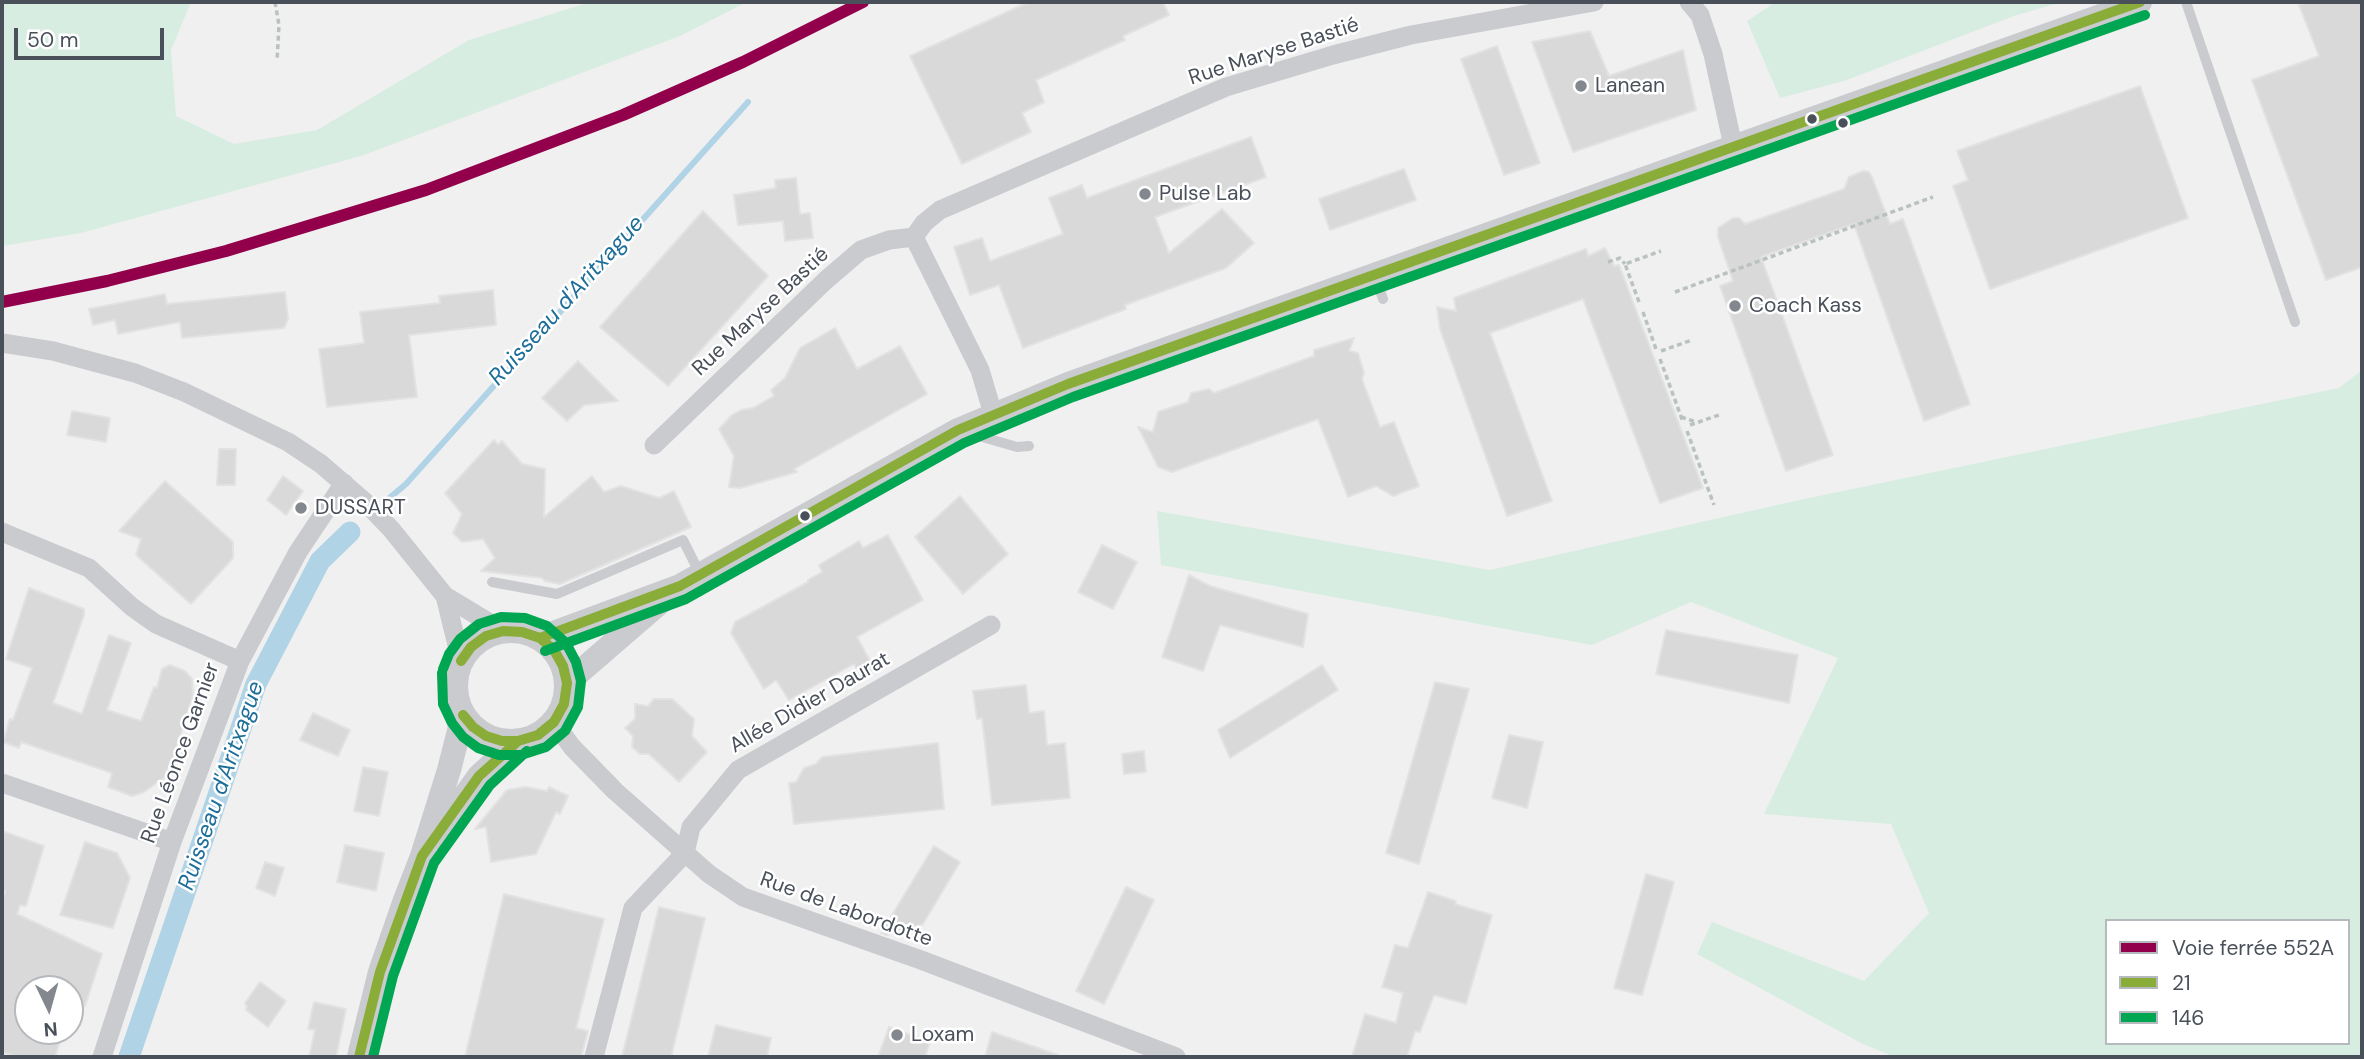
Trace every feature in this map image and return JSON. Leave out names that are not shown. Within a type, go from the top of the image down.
[{"type":"street","name":"Rue Maryse Bastié","points":[[654,445],[826,280],[861,250],[889,240],[914,237],[924,223],[940,209],[1226,87],[1411,35],[1594,2]]},
{"type":"street","points":[[1689,2],[1700,15],[1713,54],[1733,146]]},
{"type":"street","points":[[540,638],[690,580],[958,430],[1068,384],[2140,2]]},
{"type":"street","points":[[914,237],[980,370],[993,414]]},
{"type":"street","points":[[2,343],[54,351],[135,373],[184,392],[288,442],[344,483],[391,529],[445,596],[503,631]]},
{"type":"street","name":"Rue Léonce Garnier","points":[[102,1057],[172,842],[240,661],[298,552],[344,483]]},
{"type":"street","points":[[2,532],[89,568],[132,607],[156,624],[240,661]]},
{"type":"street","points":[[567,683],[690,580]]},
{"type":"street","points":[[445,596],[461,661]]},
{"type":"street","name":"Allée Didier Daurat","points":[[685,853],[691,827],[738,770],[992,625]]},
{"type":"street","points":[[503,631],[522,632],[540,638],[554,650],[563,666],[567,683],[564,704],[554,722],[538,735],[518,741],[502,741],[486,736],[473,727],[463,715],[455,688],[461,661],[471,647],[486,636],[503,631]]},
{"type":"street","points":[[359,1057],[380,972],[422,856],[463,715]]},
{"type":"street","name":"Rue de Labordotte","points":[[554,722],[572,747],[599,776],[709,874],[743,897],[921,960],[1173,1057]]},
{"type":"street","points":[[422,856],[479,776],[518,741]]},
{"type":"street","points":[[2,783],[172,842]]},
{"type":"street","points":[[594,1057],[633,908],[685,853]]},
{"type":"lane","points":[[2186,2],[2295,322]]},
{"type":"lane","points":[[1374,274],[1383,299]]},
{"type":"lane","points":[[958,430],[1017,447],[1029,446]]},
{"type":"lane","points":[[492,582],[557,594],[682,540],[690,580]]},
{"type":"path","points":[[275,2],[279,25],[277,61]]},
{"type":"path","points":[[1675,292],[1933,197]]},
{"type":"path","points":[[1625,264],[1661,251]]},
{"type":"path","points":[[1608,262],[1620,258],[1625,264],[1639,302]]},
{"type":"path","points":[[1643,312],[1659,350],[1692,340]]},
{"type":"path","points":[[1660,359],[1682,420],[1697,423]]},
{"type":"path","points":[[1690,425],[1719,415]]},
{"type":"path","points":[[1686,431],[1714,505]]},
{"type":"green space","points":[[2,2],[191,2],[171,50],[176,116],[234,144],[317,130],[469,40],[590,2],[747,2],[680,36],[361,156],[81,233],[2,246]]},
{"type":"green space","points":[[1776,2],[2062,2],[2014,16],[1844,81],[1780,98],[1747,21]]},
{"type":"green space","points":[[2362,370],[2362,1057],[1895,1057],[1863,1044],[1697,954],[1712,922],[1864,981],[1929,913],[1891,824],[1764,814],[1838,658],[1691,602],[1592,645],[1161,565],[1157,511],[1490,570],[1790,502],[2339,388]]},
{"type":"building","points":[[1029,2],[1163,2],[1169,15],[1123,36],[1125,40],[1036,80],[1044,102],[1022,113],[1031,132],[962,164],[910,56]]},
{"type":"building","points":[[2309,2],[2362,2],[2362,267],[2326,280],[2252,80],[2319,56],[2299,5]]},
{"type":"building","name":"Lanean","points":[[1590,31],[1609,76],[1683,50],[1696,110],[1573,152],[1532,42]]},
{"type":"building","points":[[1497,46],[1540,163],[1504,175],[1461,59]]},
{"type":"building","points":[[2140,86],[2188,218],[1990,289],[1953,186],[1968,180],[1957,151]]},
{"type":"building","points":[[1251,137],[1266,177],[1155,217],[1169,253],[1222,209],[1254,243],[1226,268],[1125,305],[1126,309],[1023,348],[999,285],[970,295],[954,247],[982,238],[990,261],[1063,234],[1049,198],[1082,185],[1087,198]]},
{"type":"building","points":[[1404,169],[1416,200],[1330,230],[1319,199]]},
{"type":"building","points":[[1863,171],[1869,172],[1872,177],[1890,224],[1903,219],[1970,404],[1924,421],[1854,224],[1761,257],[1833,455],[1786,471],[1720,286],[1733,281],[1718,237],[1718,228],[1733,218],[1739,218],[1745,224],[1844,189],[1849,177]]},
{"type":"building","points":[[796,178],[800,214],[810,213],[813,238],[785,241],[783,221],[738,225],[734,195],[776,188],[775,180]]},
{"type":"building","points":[[703,211],[768,276],[668,386],[600,327]]},
{"type":"building","points":[[1605,248],[1614,266],[1619,265],[1703,488],[1660,503],[1583,299],[1490,333],[1552,501],[1507,516],[1440,329],[1437,307],[1456,311],[1454,298],[1586,249],[1588,256]]},
{"type":"building","points":[[493,290],[496,325],[409,335],[417,397],[327,407],[319,349],[364,343],[360,312],[440,303],[439,296]]},
{"type":"building","points":[[285,292],[288,319],[284,328],[182,338],[180,322],[118,334],[115,320],[93,325],[89,309],[165,294],[167,304]]},
{"type":"building","points":[[835,328],[857,369],[900,346],[927,394],[794,469],[797,472],[740,488],[729,487],[734,456],[719,429],[732,415],[753,408],[774,396],[771,390],[785,378],[800,348]]},
{"type":"building","points":[[1354,338],[1349,351],[1358,353],[1364,373],[1362,379],[1380,427],[1394,422],[1419,486],[1393,496],[1376,486],[1348,497],[1318,419],[1172,472],[1158,467],[1138,427],[1153,432],[1158,412],[1188,402],[1191,393],[1209,389],[1214,393],[1314,356],[1314,350]]},
{"type":"building","points":[[578,361],[618,401],[584,405],[567,421],[542,398]]},
{"type":"building","points":[[72,411],[110,418],[106,442],[67,435]]},
{"type":"building","points":[[494,440],[498,445],[502,441],[522,464],[545,469],[544,517],[592,476],[604,492],[621,486],[659,498],[674,491],[691,527],[560,584],[542,578],[481,571],[495,558],[483,539],[462,542],[453,533],[462,514],[445,493]]},
{"type":"building","points":[[219,449],[236,449],[235,485],[217,485]]},
{"type":"building","points":[[283,476],[303,491],[286,515],[267,500]]},
{"type":"building","points":[[165,481],[233,542],[233,558],[191,604],[136,555],[141,539],[119,531]]},
{"type":"building","points":[[960,496],[1008,554],[963,594],[915,537]]},
{"type":"building","points":[[888,535],[923,600],[857,637],[875,670],[861,678],[854,664],[789,700],[776,680],[764,689],[731,633],[735,622],[808,582],[822,572],[819,565],[859,541],[863,548]]},
{"type":"building","points":[[1102,545],[1137,562],[1113,609],[1078,592]]},
{"type":"building","points":[[1189,575],[1210,586],[1308,614],[1303,647],[1220,625],[1203,671],[1162,657]]},
{"type":"building","points":[[29,588],[84,609],[53,703],[82,714],[109,635],[131,643],[107,710],[141,721],[154,687],[157,688],[162,669],[170,665],[185,671],[192,679],[193,695],[170,769],[164,778],[144,792],[132,796],[108,787],[112,773],[21,742],[19,748],[3,742],[32,668],[6,659]]},
{"type":"building","points":[[1666,630],[1798,655],[1789,703],[1656,674]]},
{"type":"building","points":[[1322,665],[1338,690],[1230,758],[1218,730]]},
{"type":"building","points":[[1435,682],[1469,689],[1419,864],[1386,853]]},
{"type":"building","points":[[1026,685],[1029,713],[1044,711],[1047,745],[1065,743],[1070,798],[992,805],[982,718],[977,719],[973,691]]},
{"type":"building","points":[[654,699],[672,699],[694,719],[692,736],[707,752],[679,782],[649,754],[640,754],[632,747],[633,736],[625,728],[635,719],[635,704],[648,706]]},
{"type":"building","points":[[313,713],[350,730],[338,756],[300,740]]},
{"type":"building","points":[[1509,735],[1543,742],[1527,808],[1492,798]]},
{"type":"building","points":[[938,743],[944,809],[794,824],[789,783],[796,782],[804,768],[816,764],[822,757]]},
{"type":"building","points":[[1144,751],[1146,772],[1124,774],[1122,754]]},
{"type":"building","points":[[363,767],[388,772],[379,816],[354,811]]},
{"type":"building","points":[[526,787],[547,791],[549,787],[568,796],[560,814],[556,812],[536,854],[491,862],[486,827],[475,829],[507,790]]},
{"type":"building","points":[[2,831],[44,846],[26,906],[20,905],[17,914],[102,954],[85,1006],[84,975],[14,975],[14,1045],[59,1045],[55,1057],[18,1057],[2,1052],[2,903],[5,891],[2,890]]},
{"type":"building","points":[[85,842],[117,853],[130,878],[113,928],[60,915]]},
{"type":"building","points":[[345,845],[384,853],[376,891],[337,882]]},
{"type":"building","points":[[934,846],[960,862],[923,924],[887,935],[881,933]]},
{"type":"building","points":[[265,862],[284,868],[275,896],[256,888]]},
{"type":"building","points":[[1646,874],[1674,882],[1642,995],[1614,988]]},
{"type":"building","points":[[1126,887],[1154,900],[1104,1004],[1076,991]]},
{"type":"building","points":[[1428,892],[1456,901],[1455,904],[1492,915],[1466,1004],[1434,995],[1420,1032],[1415,1031],[1407,1057],[1352,1057],[1365,1014],[1396,1023],[1403,993],[1382,987],[1395,945],[1408,948]]},
{"type":"building","points":[[504,894],[604,919],[576,1028],[588,1031],[581,1057],[465,1057]]},
{"type":"building","points":[[659,907],[705,918],[671,1057],[622,1057]]},
{"type":"building","points":[[260,982],[286,1001],[268,1027],[246,1010],[245,1003]]},
{"type":"building","points":[[314,1002],[346,1009],[336,1057],[309,1057],[315,1030],[308,1029]]},
{"type":"building","points":[[716,1025],[771,1038],[767,1057],[708,1057]]},
{"type":"building","name":"Loxam","points":[[889,1027],[930,1042],[925,1057],[878,1057]]},
{"type":"building","points":[[992,1032],[1058,1055],[985,1057]]},
{"type":"waterway","name":"Ruisseau d'Aritxague","points":[[387,500],[406,484],[748,102]]},
{"type":"waterway","name":"Ruisseau d'Aritxague","points":[[129,1057],[256,684],[320,561],[350,532]]},
{"type":"rail line","name":"552A","points":[[2,302],[107,281],[226,251],[426,190],[623,115],[743,62],[863,2]]},
{"type":"transit line","name":"21","points":[[540,638],[680,586],[958,430],[1068,384],[2140,2]]},
{"type":"transit line","name":"146","points":[[545,651],[686,599],[964,443],[1073,397],[2145,15]]},
{"type":"transit line","name":"146","points":[[442,673],[443,704],[452,723],[463,737],[478,748],[499,755],[521,755],[546,747],[565,731],[578,707],[581,681],[576,662],[566,643],[547,626],[525,618],[501,617],[479,624],[460,639],[449,654],[443,669]]},
{"type":"transit line","name":"21","points":[[461,661],[471,647],[486,636],[503,631],[522,632],[540,638],[554,650],[563,666],[567,683],[564,704],[554,722],[538,735],[518,741],[502,741],[486,736],[473,727],[463,715]]},
{"type":"transit line","name":"21","points":[[359,1057],[380,972],[422,856],[479,776],[518,741]]},
{"type":"transit line","name":"146","points":[[373,1057],[393,976],[434,863],[490,785],[527,751]]},
{"type":"place","name":"Lanean","points":[[1581,86]]},
{"type":"place","name":"Pulse Lab","points":[[1145,194]]},
{"type":"place","name":"Coach Kass","points":[[1735,306]]},
{"type":"place","name":"DUSSART","points":[[301,508]]},
{"type":"place","name":"Loxam","points":[[897,1035]]}]
